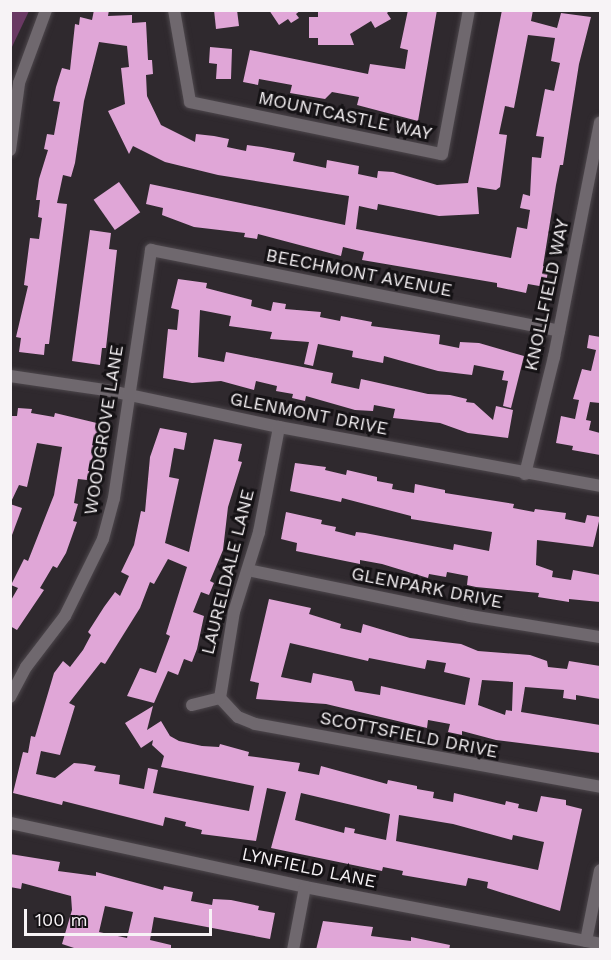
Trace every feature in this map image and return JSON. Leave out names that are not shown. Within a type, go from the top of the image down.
[{"type":"street","points":[[10,150],[19,83],[46,10]]},
{"type":"street","name":"MOUNTCASTLE WAY","points":[[174,10],[190,102],[442,154],[470,10]]},
{"type":"street","name":"KNOLLFIELD WAY","points":[[525,474],[559,331],[600,122]]},
{"type":"street","name":"BEECHMONT AVENUE","points":[[151,250],[559,331]]},
{"type":"street","name":"WOODGROVE LANE","points":[[10,697],[26,667],[65,615],[104,539],[114,498],[127,394],[151,250]]},
{"type":"street","name":"GLENMONT DRIVE","points":[[10,376],[127,394],[279,427],[600,486]]},
{"type":"street","name":"LAURELDALE LANE","points":[[220,698],[234,612],[248,570],[279,427]]},
{"type":"street","name":"GLENPARK DRIVE","points":[[248,570],[470,616],[600,637]]},
{"type":"street","points":[[192,705],[220,698]]},
{"type":"street","name":"SCOTTSFIELD DRIVE","points":[[220,698],[238,717],[255,724],[600,788]]},
{"type":"street","name":"LYNFIELD LANE","points":[[10,823],[305,887],[600,944]]},
{"type":"street","points":[[586,941],[600,870]]},
{"type":"street","points":[[293,950],[305,887]]},
{"type":"shaded area","points":[[10,11],[29,11],[11,49]]},
{"type":"building","points":[[94,10],[109,10],[108,16],[132,15],[132,23],[146,22],[148,60],[152,60],[153,74],[146,75],[147,96],[161,125],[195,142],[196,134],[214,136],[229,139],[227,147],[246,151],[247,145],[262,147],[295,153],[293,161],[326,168],[327,160],[359,166],[358,174],[377,178],[378,171],[393,172],[437,185],[468,183],[502,10],[533,10],[531,21],[557,28],[561,13],[591,17],[579,64],[563,165],[560,165],[556,185],[543,266],[549,267],[545,287],[528,284],[526,293],[497,287],[497,283],[362,260],[364,252],[343,247],[341,256],[258,234],[257,239],[244,237],[245,233],[194,227],[162,215],[163,208],[146,204],[150,184],[345,225],[349,196],[218,175],[165,162],[133,146],[129,154],[108,111],[125,104],[121,68],[129,67],[127,46],[99,42],[84,101],[75,163],[71,177],[63,175],[57,203],[67,204],[49,344],[45,344],[44,355],[19,352],[21,338],[16,337],[28,286],[24,285],[30,238],[39,239],[42,218],[38,217],[40,200],[36,200],[39,179],[48,150],[44,149],[47,134],[54,135],[60,102],[53,101],[56,87],[62,68],[70,70],[75,24],[79,25],[80,17],[92,20]],"holes":[[[528,35],[555,38],[551,61],[560,63],[554,91],[545,89],[536,136],[544,137],[541,158],[532,157],[530,196],[523,194],[520,208],[530,210],[527,229],[517,227],[511,258],[356,229],[359,206],[377,210],[378,204],[439,216],[479,214],[477,187],[496,190],[500,187],[507,135],[499,134],[505,106],[514,108]]]},
{"type":"building","points":[[214,10],[237,10],[239,26],[216,29]]},
{"type":"building","points":[[269,10],[301,10],[296,14],[299,18],[291,23],[288,19],[279,25]]},
{"type":"building","points":[[318,10],[390,10],[387,13],[391,19],[375,28],[371,21],[350,34],[354,45],[318,45],[318,38],[309,38],[309,17],[318,17]]},
{"type":"building","points":[[408,10],[437,10],[418,121],[357,105],[359,97],[332,92],[325,99],[290,93],[292,85],[259,79],[258,85],[243,82],[250,50],[368,74],[370,64],[405,69],[408,50],[400,48]]},
{"type":"building","points":[[210,47],[232,49],[231,79],[216,79],[217,64],[209,63]]},
{"type":"building","points":[[119,182],[140,212],[115,230],[94,200]]},
{"type":"building","points":[[90,230],[111,233],[109,249],[117,250],[106,348],[102,348],[100,365],[72,361]]},
{"type":"building","points":[[178,279],[207,283],[206,288],[252,300],[251,306],[271,311],[273,302],[286,304],[285,309],[321,312],[320,317],[340,321],[341,316],[372,322],[371,326],[440,335],[439,344],[459,348],[460,342],[479,343],[524,356],[511,408],[503,406],[508,381],[502,380],[504,371],[474,365],[472,375],[438,371],[384,356],[383,363],[352,357],[353,351],[318,344],[313,366],[304,364],[309,342],[270,339],[272,332],[229,326],[231,316],[200,310],[198,357],[224,362],[226,352],[333,373],[331,383],[359,389],[361,379],[428,394],[450,395],[474,403],[493,420],[496,406],[513,410],[508,438],[468,433],[440,423],[393,418],[395,409],[374,405],[373,411],[355,410],[306,396],[305,401],[292,398],[293,394],[276,391],[277,386],[256,381],[254,390],[221,381],[192,383],[163,378],[168,329],[177,330],[179,310],[171,308]]},
{"type":"building","points":[[589,335],[600,337],[600,403],[590,402],[586,420],[591,421],[589,430],[600,433],[600,455],[572,450],[573,446],[556,443],[561,416],[575,419],[579,400],[573,399],[582,369],[591,371],[596,350],[587,348]]},
{"type":"building","points":[[18,408],[32,409],[31,413],[54,417],[55,413],[101,424],[87,480],[78,479],[74,503],[78,504],[73,521],[77,522],[66,553],[57,568],[53,566],[40,588],[44,590],[17,630],[10,626],[10,602],[18,588],[11,585],[24,559],[28,561],[54,495],[62,447],[37,443],[27,487],[19,485],[10,504],[10,416],[17,416]]},
{"type":"building","points":[[160,428],[187,433],[184,450],[174,448],[169,477],[179,479],[165,543],[189,552],[214,439],[242,444],[238,461],[242,462],[228,507],[223,550],[210,581],[214,583],[209,595],[201,592],[193,612],[204,616],[197,649],[192,662],[184,659],[178,675],[168,671],[154,703],[127,696],[140,668],[156,673],[170,636],[166,634],[187,567],[168,559],[154,584],[150,582],[140,608],[105,664],[101,662],[69,703],[75,706],[60,755],[41,751],[36,774],[55,778],[74,763],[85,764],[96,766],[94,771],[120,775],[119,784],[144,789],[148,768],[158,770],[153,793],[249,811],[254,786],[161,767],[164,756],[152,745],[153,740],[141,748],[125,723],[153,706],[147,730],[161,721],[170,736],[179,741],[202,746],[219,747],[220,744],[249,752],[248,756],[300,763],[298,771],[319,775],[321,766],[387,784],[388,780],[417,786],[417,789],[434,792],[433,798],[453,802],[454,793],[505,805],[506,801],[519,804],[518,808],[537,812],[541,796],[566,800],[566,805],[582,809],[560,911],[487,888],[488,882],[468,878],[466,886],[402,875],[403,871],[383,867],[382,871],[271,848],[286,792],[267,788],[256,841],[201,834],[202,830],[185,826],[186,822],[165,817],[163,826],[63,801],[62,805],[13,793],[23,752],[28,753],[31,736],[35,737],[54,673],[63,661],[70,667],[83,650],[91,635],[88,632],[104,607],[115,592],[120,596],[129,576],[121,572],[134,545],[141,511],[145,512],[150,457]],"holes":[[[301,793],[390,814],[386,840],[354,833],[355,829],[345,827],[344,833],[295,820]],[[399,815],[453,824],[512,840],[513,835],[544,842],[538,870],[396,841]]]},
{"type":"building","points":[[295,463],[326,467],[325,470],[346,475],[347,470],[377,477],[377,481],[393,484],[392,489],[414,493],[415,484],[445,490],[445,493],[514,504],[513,508],[534,512],[535,509],[566,513],[565,519],[585,523],[587,515],[600,517],[593,547],[537,540],[536,565],[553,571],[552,577],[571,580],[573,570],[600,575],[600,602],[569,599],[569,602],[538,597],[539,593],[476,587],[467,585],[468,576],[447,572],[446,577],[429,574],[428,578],[382,564],[360,560],[360,564],[296,551],[297,543],[281,539],[286,512],[322,520],[321,524],[336,527],[335,531],[355,536],[356,532],[365,533],[453,550],[454,544],[489,551],[492,532],[411,519],[411,516],[342,498],[341,502],[290,491]]},
{"type":"building","points":[[10,504],[22,508],[12,535],[10,535]]},
{"type":"building","points":[[269,599],[311,608],[309,614],[341,624],[340,628],[361,633],[363,624],[410,638],[461,644],[478,651],[530,655],[547,661],[548,667],[567,669],[569,661],[600,666],[600,699],[576,695],[576,700],[563,698],[564,690],[525,687],[521,712],[600,725],[600,753],[496,740],[462,731],[462,735],[448,732],[450,724],[428,720],[427,728],[326,704],[256,699],[259,683],[250,681]],"holes":[[[290,643],[368,661],[369,658],[425,669],[427,660],[446,663],[444,672],[470,678],[465,705],[381,686],[380,695],[355,691],[352,681],[313,673],[311,683],[281,677]],[[482,680],[513,682],[512,711],[506,710],[505,715],[478,705]]]},
{"type":"building","points":[[10,854],[60,862],[58,871],[96,876],[96,872],[163,890],[164,886],[193,892],[191,901],[212,905],[213,899],[231,900],[259,906],[258,910],[275,913],[270,939],[154,917],[150,940],[171,945],[171,950],[80,950],[62,944],[72,910],[71,896],[22,883],[21,889],[10,887]],"holes":[[[105,906],[133,912],[127,938],[99,932]]]},
{"type":"building","points":[[323,921],[373,927],[371,936],[411,941],[411,937],[450,945],[449,950],[316,950]]}]
